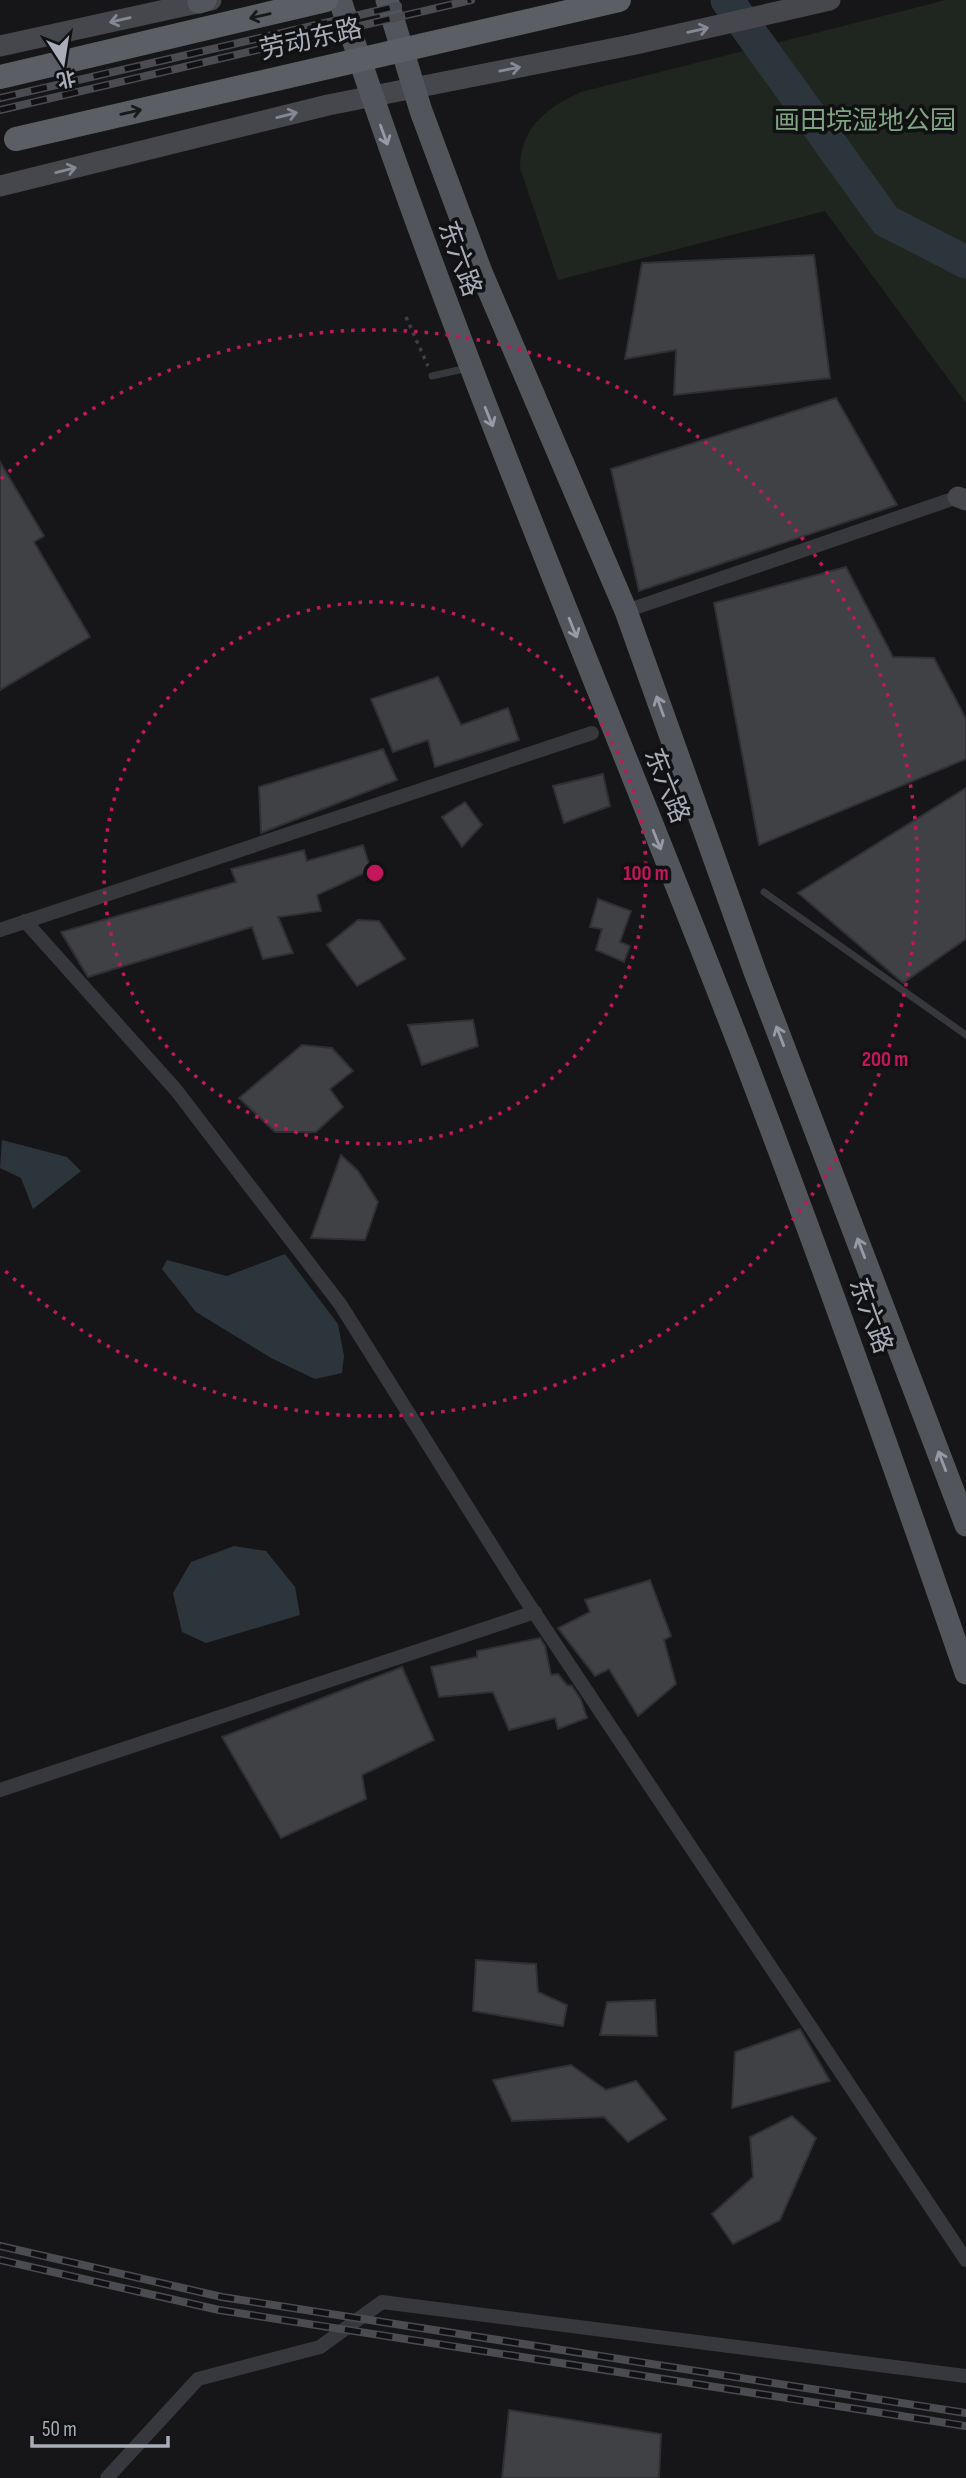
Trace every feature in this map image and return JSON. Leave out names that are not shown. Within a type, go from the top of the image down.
[{"type":"highway","name":"劳动东路","points":[[0,77],[326,0]]},
{"type":"highway","name":"劳动东路","points":[[16,139],[619,0]]},
{"type":"main road","name":"东六路","points":[[340,0],[371,96],[469,368],[744,1057],[892,1457],[966,1673]]},
{"type":"main road","name":"东六路","points":[[387,0],[414,88],[481,272],[626,611],[755,972],[966,1525]]},
{"type":"main road","points":[[0,186],[371,96],[631,45],[830,0]]},
{"type":"main road","points":[[0,46],[205,1]]},
{"type":"street","points":[[626,611],[963,498]]},
{"type":"street","points":[[0,930],[592,733]]},
{"type":"street","points":[[25,921],[176,1090],[340,1304],[535,1612],[966,2260]]},
{"type":"street","points":[[0,1790],[535,1612]]},
{"type":"street","points":[[107,2478],[198,2379],[320,2347],[382,2302],[966,2376]]},
{"type":"lane","points":[[432,376],[469,368]]},
{"type":"lane","points":[[764,892],[966,1035]]},
{"type":"path","points":[[406,317],[432,376]]},
{"type":"green space","name":"画田垸湿地公园","points":[[946,0],[966,0],[966,403],[825,211],[558,280],[520,168],[521,154],[530,130],[547,112],[581,92]]},
{"type":"shaded area","points":[[2,1140],[67,1157],[81,1171],[33,1209],[21,1178],[0,1168]]},
{"type":"shaded area","points":[[285,1254],[338,1324],[344,1356],[342,1373],[315,1379],[271,1358],[196,1312],[162,1269],[167,1260],[227,1276]]},
{"type":"shaded area","points":[[234,1546],[266,1551],[295,1587],[300,1615],[206,1643],[182,1632],[173,1593],[191,1562]]},
{"type":"building","points":[[814,255],[830,378],[674,395],[676,350],[625,359],[642,263]]},
{"type":"building","points":[[836,398],[897,505],[639,591],[611,469]]},
{"type":"building","points":[[0,462],[44,536],[34,542],[90,637],[0,690]]},
{"type":"building","points":[[846,567],[893,657],[934,658],[966,719],[966,759],[759,845],[714,603]]},
{"type":"building","points":[[438,677],[461,725],[508,708],[519,740],[435,767],[428,740],[393,752],[371,699]]},
{"type":"building","points":[[383,749],[397,780],[261,833],[259,787]]},
{"type":"building","points":[[603,774],[610,806],[564,823],[553,786]]},
{"type":"building","points":[[966,788],[966,939],[903,983],[798,893]]},
{"type":"building","points":[[465,802],[482,825],[462,847],[442,817]]},
{"type":"building","points":[[363,845],[371,870],[317,895],[321,911],[278,917],[293,953],[263,959],[252,927],[88,977],[61,932],[236,882],[231,869],[304,850],[307,861]]},
{"type":"building","points":[[598,899],[631,911],[620,942],[630,946],[624,962],[596,950],[602,929],[590,927]]},
{"type":"building","points":[[358,920],[379,921],[405,959],[357,986],[327,945]]},
{"type":"building","points":[[473,1020],[478,1046],[422,1065],[408,1025]]},
{"type":"building","points":[[302,1045],[332,1048],[353,1071],[330,1089],[343,1107],[316,1132],[275,1132],[239,1098]]},
{"type":"building","points":[[341,1155],[358,1171],[378,1202],[365,1240],[311,1238]]},
{"type":"building","points":[[650,1580],[671,1636],[664,1640],[676,1684],[638,1716],[609,1669],[595,1676],[558,1628],[590,1612],[585,1600]]},
{"type":"building","points":[[540,1638],[545,1646],[551,1675],[558,1674],[567,1685],[572,1686],[581,1700],[587,1718],[558,1729],[555,1718],[509,1730],[493,1692],[439,1697],[431,1667],[477,1657],[477,1651]]},
{"type":"building","points":[[402,1667],[434,1740],[362,1775],[366,1799],[281,1838],[222,1737]]},
{"type":"building","points":[[476,1960],[536,1964],[538,1992],[567,2005],[563,2026],[473,2011]]},
{"type":"building","points":[[655,2000],[657,2036],[600,2035],[607,2002]]},
{"type":"building","points":[[800,2029],[830,2081],[732,2108],[735,2052]]},
{"type":"building","points":[[571,2065],[606,2090],[636,2081],[666,2119],[628,2142],[604,2117],[512,2121],[493,2080]]},
{"type":"building","points":[[792,2116],[816,2138],[780,2220],[733,2244],[712,2214],[753,2177],[750,2137]]},
{"type":"building","points":[[509,2410],[661,2434],[659,2478],[502,2478]]},
{"type":"waterway","points":[[727,0],[886,221],[966,262]]},
{"type":"railway","points":[[0,110],[471,0]]},
{"type":"railway","points":[[0,98],[398,6]]},
{"type":"railway","points":[[0,2246],[222,2297],[966,2413]]},
{"type":"railway","points":[[0,2260],[219,2310],[966,2426]]}]
